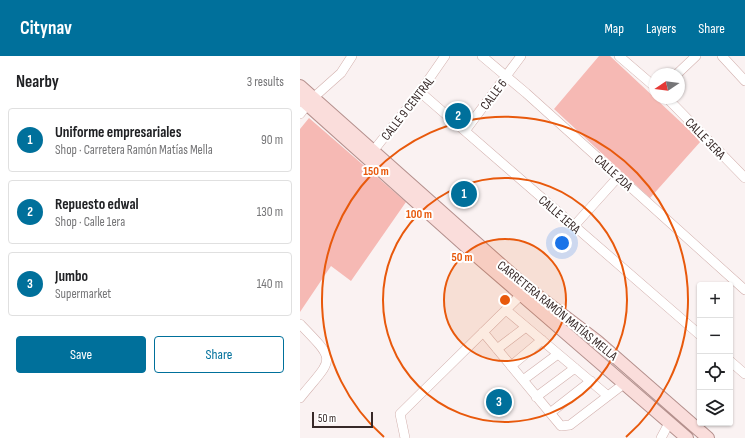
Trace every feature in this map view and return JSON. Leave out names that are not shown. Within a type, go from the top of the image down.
[{"type":"main road","name":"CARRETERA RAMÓN MATÍAS MELLA","points":[[300,86],[305,104],[370,155],[525,291],[687,438]]},
{"type":"main road","name":"CARRETERA RAMÓN MATÍAS MELLA","points":[[525,291],[597,340],[708,438]]},
{"type":"street","points":[[305,104],[341,73],[352,56]]},
{"type":"street","name":"CALLE 9 CENTRAL","points":[[370,155],[420,92],[445,56]]},
{"type":"street","name":"CALLE 2DA","points":[[482,56],[743,286]]},
{"type":"street","name":"CALLE 6","points":[[465,131],[522,56]]},
{"type":"street","points":[[619,56],[649,82]]},
{"type":"street","points":[[683,68],[696,56]]},
{"type":"street","points":[[722,56],[745,81]]},
{"type":"street","name":"CALLE 1ERA","points":[[420,92],[697,332]]},
{"type":"street","name":"CALLE 3ERA","points":[[673,104],[745,178]]},
{"type":"street","points":[[574,226],[619,176]]},
{"type":"street","points":[[405,438],[400,414],[525,291]]},
{"type":"street","points":[[506,310],[608,396]]},
{"type":"street","points":[[300,324],[324,348],[328,357],[327,364],[300,398]]},
{"type":"street","points":[[497,349],[526,327]]},
{"type":"street","points":[[483,332],[559,424],[567,426],[625,383]]},
{"type":"street","points":[[511,366],[542,340]]},
{"type":"street","points":[[523,380],[558,354]]},
{"type":"street","points":[[733,364],[745,374]]},
{"type":"street","points":[[536,397],[575,368]]},
{"type":"street","points":[[550,413],[591,381]]},
{"type":"street","points":[[661,438],[669,422]]},
{"type":"shaded area","points":[[599,56],[610,56],[649,92],[649,104],[661,104],[701,141],[650,198],[554,109]]},
{"type":"shaded area","points":[[309,118],[406,202],[351,281],[331,266],[300,312],[300,129]]},
{"type":"place","name":"Repuesto edwal","points":[[458,116]]},
{"type":"place","name":"Uniforme empresariales","points":[[464,194]]},
{"type":"place","name":"Jumbo","points":[[499,402]]}]
